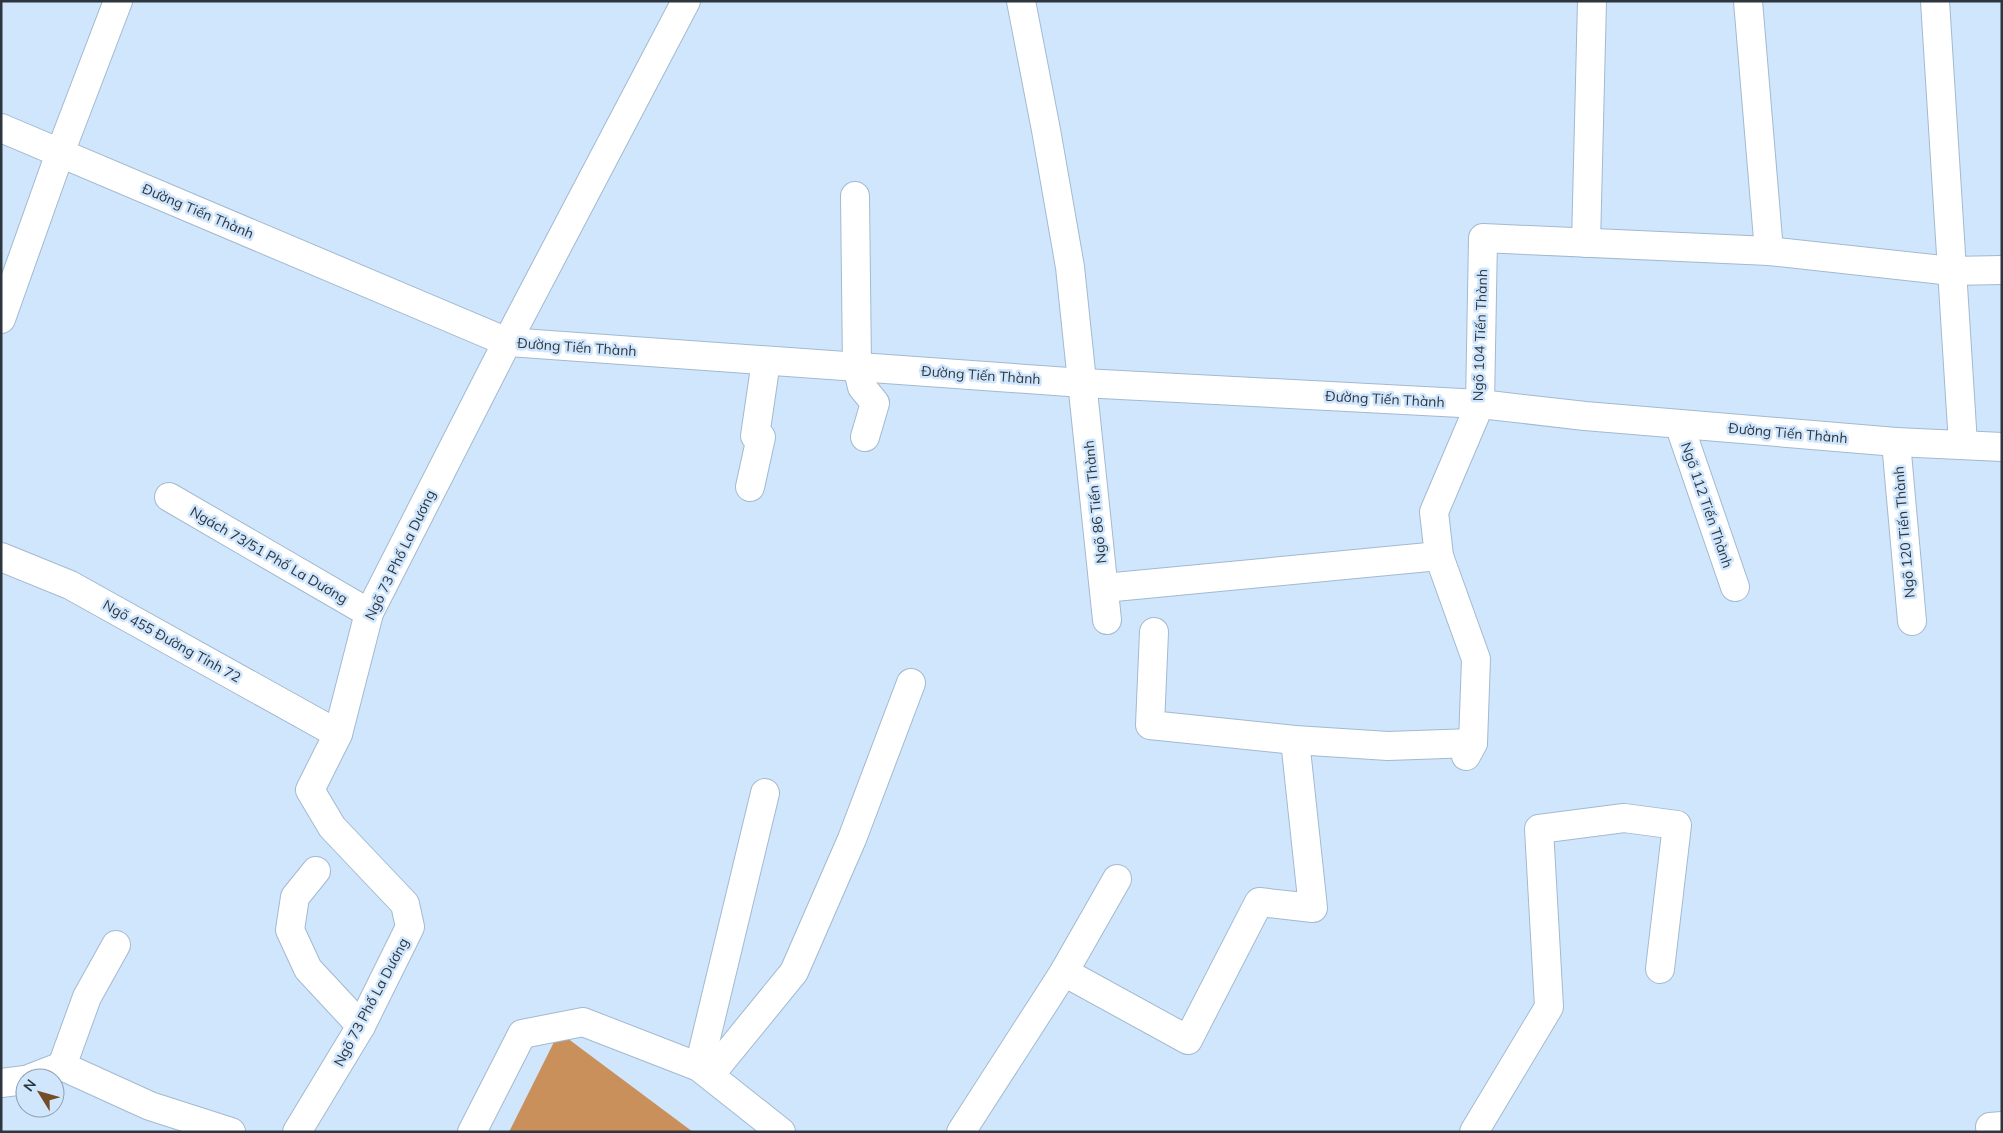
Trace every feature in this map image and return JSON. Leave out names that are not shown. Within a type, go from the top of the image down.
[{"type":"street","points":[[1,319],[60,153],[118,1]]},
{"type":"street","name":"Ngõ 73 Phố La Dương","points":[[302,1130],[361,1026],[410,927],[405,904],[332,827],[310,790],[338,734],[369,613],[507,342],[686,1]]},
{"type":"street","name":"Ngõ 86 Tiến Thành","points":[[1021,1],[1070,267],[1107,620]]},
{"type":"street","points":[[1592,1],[1586,242],[1769,251],[1952,271],[2002,270]]},
{"type":"street","points":[[1748,1],[1769,251]]},
{"type":"street","points":[[1936,1],[1962,444]]},
{"type":"street","name":"Đường Tiến Thành","points":[[1,128],[507,342],[1083,383],[1480,404],[1585,416],[1896,442],[2002,447]]},
{"type":"street","points":[[855,196],[857,366],[862,387],[875,403],[865,436]]},
{"type":"street","name":"Ngõ 104 Tiến Thành","points":[[1294,740],[1469,749],[1476,659],[1439,556],[1434,512],[1480,404],[1483,238],[1586,242]]},
{"type":"street","points":[[750,487],[761,438],[755,436],[766,361]]},
{"type":"street","name":"Ngõ 112 Tiến Thành","points":[[1680,424],[1735,586]]},
{"type":"street","name":"Ngõ 120 Tiến Thành","points":[[1896,442],[1912,622]]},
{"type":"street","name":"Ngách 73/51 Phố La Dương","points":[[169,497],[369,613]]},
{"type":"street","points":[[1104,588],[1439,556]]},
{"type":"street","name":"Ngõ 455 Đường Tỉnh 72","points":[[1,557],[70,584],[338,734]]},
{"type":"street","points":[[1064,972],[1188,1040],[1259,902],[1313,908],[1294,740],[1150,725],[1154,632]]},
{"type":"street","points":[[704,1071],[794,972],[852,839],[912,683]]},
{"type":"street","points":[[704,1071],[765,793]]},
{"type":"street","points":[[1474,1132],[1549,1008],[1539,830],[1624,818],[1677,825],[1660,969]]},
{"type":"street","points":[[316,871],[295,897],[290,930],[308,969],[361,1026]]},
{"type":"street","points":[[961,1132],[1064,972],[1117,879]]},
{"type":"street","points":[[62,1066],[87,997],[116,946]]},
{"type":"street","points":[[472,1132],[522,1034],[583,1022],[704,1071],[781,1132]]},
{"type":"street","points":[[57,1068],[62,1066],[150,1106],[231,1132]]},
{"type":"street","points":[[1,1083],[15,1081]]},
{"type":"shaded area","points":[[559,1032],[693,1132],[509,1132]]}]
